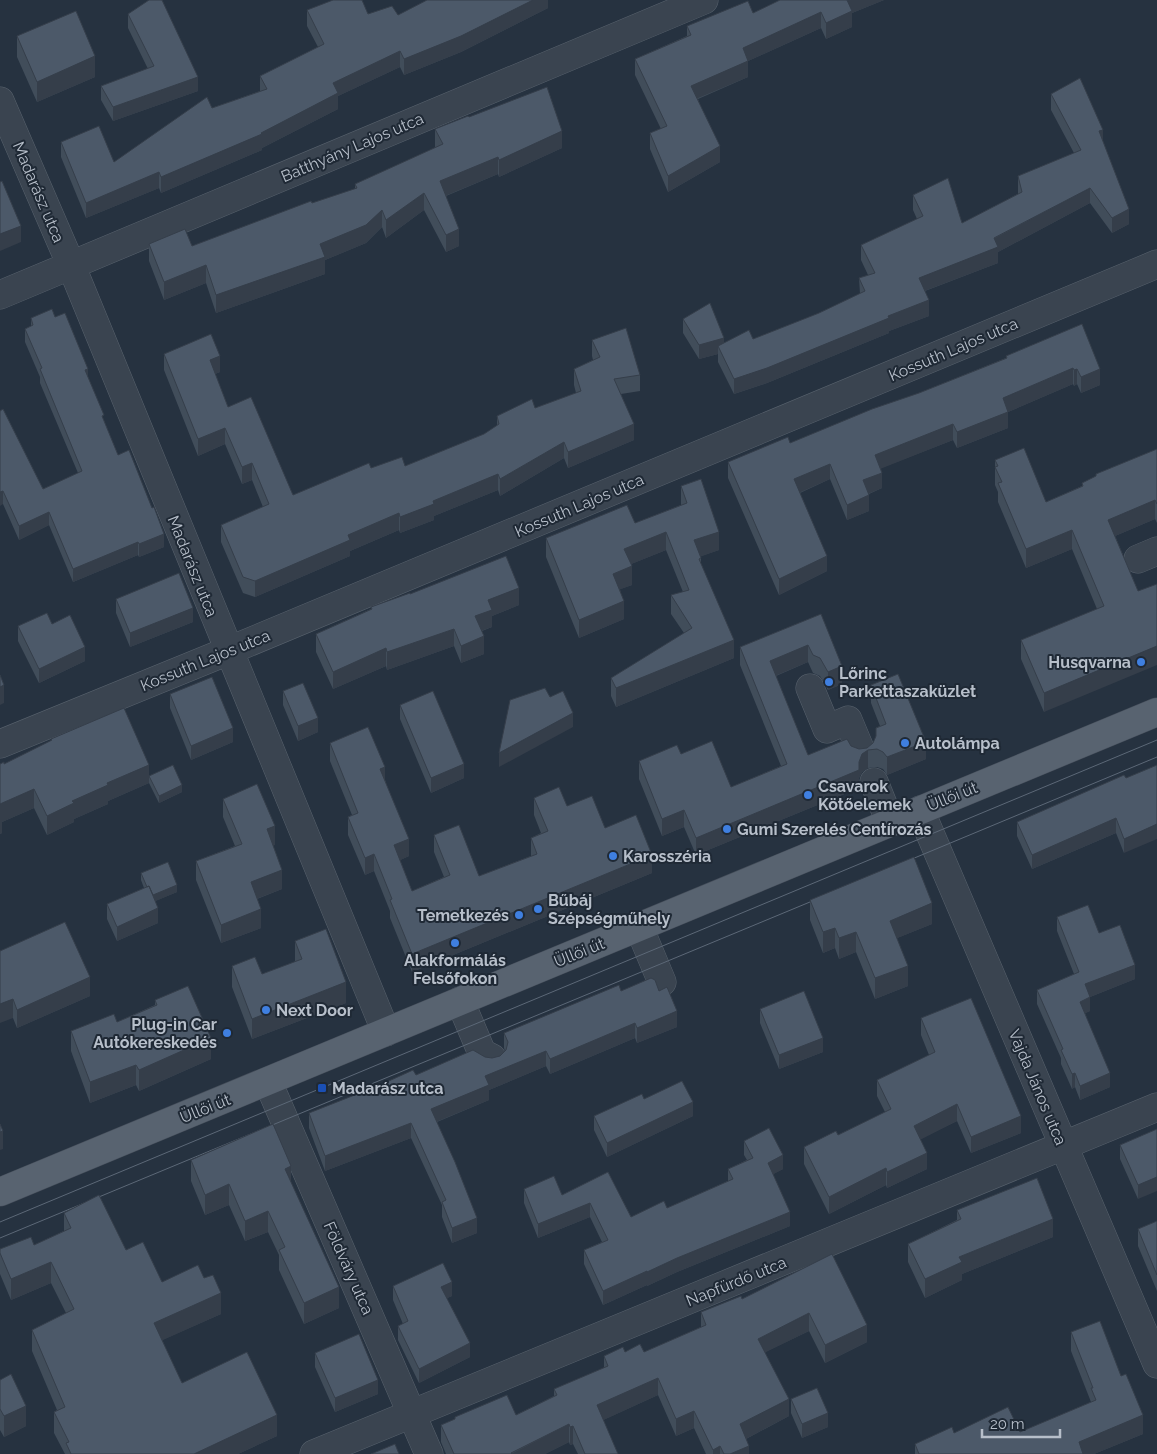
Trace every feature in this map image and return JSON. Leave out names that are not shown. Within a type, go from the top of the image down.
[{"type":"main road","name":"Üllői út","points":[[0,1192],[1157,712]]},
{"type":"street","name":"Batthyány Lajos utca","points":[[0,294],[704,0]]},
{"type":"street","name":"Madarász utca","points":[[0,101],[71,265],[386,1032]]},
{"type":"street","name":"Kossuth Lajos utca","points":[[0,744],[1157,264]]},
{"type":"street","points":[[810,688],[827,729],[848,720],[861,751]]},
{"type":"street","points":[[874,782],[890,822]]},
{"type":"street","name":"Vajda János utca","points":[[920,810],[1157,1364]]},
{"type":"street","points":[[639,927],[662,982]]},
{"type":"street","points":[[460,1001],[485,1058]]},
{"type":"street","name":"Földváry utca","points":[[268,1082],[429,1454]]},
{"type":"street","name":"Napfürdő utca","points":[[314,1454],[412,1412],[1157,1107]]},
{"type":"building","points":[[149,0],[162,0],[198,77],[113,107],[101,86],[154,66],[128,14]]},
{"type":"building","points":[[333,0],[362,0],[368,14],[392,6],[398,15],[427,0],[533,0],[461,36],[404,59],[400,51],[333,83],[338,93],[262,134],[161,177],[159,172],[86,203],[61,142],[99,126],[114,162],[207,97],[212,108],[267,89],[260,76],[324,44],[307,10]]},
{"type":"building","points":[[780,0],[847,0],[852,11],[826,23],[821,12],[743,48],[748,61],[691,86],[720,146],[668,176],[650,133],[667,126],[635,59],[691,35],[687,26],[748,1],[753,13]]},
{"type":"building","points":[[76,11],[95,56],[37,82],[17,36]]},
{"type":"building","points":[[1080,78],[1103,130],[1099,131],[1129,209],[1112,218],[1090,188],[994,238],[998,247],[919,278],[929,300],[767,368],[734,379],[718,346],[749,330],[753,339],[819,313],[865,291],[859,278],[875,273],[861,245],[923,216],[913,195],[948,178],[962,223],[1022,192],[1018,176],[1081,150],[1051,94]]},
{"type":"building","points":[[547,87],[562,131],[499,160],[498,157],[440,181],[459,229],[446,235],[424,193],[386,220],[382,210],[366,225],[320,244],[325,257],[216,295],[206,265],[164,282],[149,244],[185,229],[192,246],[311,201],[312,203],[357,188],[355,184],[443,144],[435,129]]},
{"type":"building","points":[[2,181],[21,226],[0,234],[0,182]]},
{"type":"building","points":[[710,303],[724,338],[699,345],[683,319]]},
{"type":"building","points":[[52,309],[55,317],[65,313],[88,369],[85,370],[118,455],[129,450],[164,534],[139,544],[138,542],[73,569],[49,512],[19,526],[3,491],[0,492],[0,411],[3,409],[43,489],[82,471],[25,329],[33,325],[31,318]]},
{"type":"building","points":[[1082,324],[1100,369],[1081,377],[1077,369],[1074,370],[1073,368],[1003,398],[1008,412],[957,432],[953,424],[875,455],[882,473],[863,480],[869,495],[847,505],[830,464],[794,479],[827,556],[779,579],[728,462],[788,437],[790,443],[872,409],[919,393],[1007,358],[1006,356]]},
{"type":"building","points":[[626,328],[640,375],[614,379],[634,424],[568,452],[564,442],[500,479],[498,474],[433,501],[434,504],[400,517],[399,513],[348,535],[350,540],[255,581],[243,577],[221,525],[269,504],[252,463],[242,467],[225,428],[198,439],[164,354],[211,334],[220,356],[210,360],[228,407],[251,397],[293,495],[369,463],[371,468],[402,457],[405,466],[484,434],[499,424],[497,416],[532,399],[535,408],[581,391],[574,369],[600,357],[592,340]]},
{"type":"building","points":[[1024,448],[1046,502],[1083,486],[1082,483],[1096,476],[1096,474],[1157,449],[1157,504],[1155,500],[1108,520],[1138,591],[1157,584],[1157,646],[1044,693],[1021,640],[1104,606],[1072,530],[1026,549],[998,483],[1002,482],[995,467],[998,466],[995,460]]},
{"type":"building","points":[[701,479],[719,532],[694,540],[701,558],[699,559],[734,640],[616,688],[611,678],[692,628],[671,595],[689,590],[666,532],[624,549],[632,566],[613,574],[624,601],[579,620],[546,538],[627,505],[635,523],[687,503],[681,486]]},
{"type":"building","points":[[506,556],[519,588],[488,600],[492,610],[475,616],[484,636],[461,646],[454,629],[387,652],[386,648],[333,672],[316,634],[372,609],[371,607],[410,594]]},
{"type":"building","points":[[179,573],[193,608],[130,633],[116,599]]},
{"type":"building","points":[[47,613],[52,624],[70,615],[85,647],[39,669],[18,626]]},
{"type":"building","points":[[821,614],[842,666],[828,672],[820,658],[813,655],[808,645],[770,661],[808,755],[847,739],[851,746],[859,749],[867,748],[873,743],[876,736],[876,728],[886,724],[871,685],[898,674],[926,742],[887,757],[877,749],[868,750],[862,754],[859,770],[696,838],[684,810],[662,819],[639,761],[677,745],[681,754],[712,741],[731,787],[787,764],[740,647]]},
{"type":"building","points":[[0,675],[4,685],[0,687]]},
{"type":"building","points":[[212,677],[233,728],[191,746],[170,694]]},
{"type":"building","points":[[303,683],[318,718],[298,726],[283,691]]},
{"type":"building","points":[[545,688],[550,697],[563,691],[573,713],[499,753],[510,700]]},
{"type":"building","points":[[433,691],[464,764],[431,778],[400,705]]},
{"type":"building","points":[[124,708],[149,765],[107,783],[108,785],[72,801],[74,803],[47,816],[34,789],[0,804],[0,764],[4,762],[4,764],[51,739]]},
{"type":"building","points":[[368,727],[385,767],[380,769],[409,839],[394,845],[412,891],[450,875],[434,835],[459,825],[479,876],[537,854],[531,838],[548,831],[534,798],[559,787],[567,806],[592,796],[605,828],[636,815],[652,855],[412,954],[374,854],[365,858],[348,817],[358,813],[330,743]]},
{"type":"building","points":[[173,765],[182,785],[159,796],[149,776]]},
{"type":"building","points":[[1157,765],[1157,824],[1124,839],[1116,818],[1032,855],[1017,822],[1124,775],[1126,778]]},
{"type":"building","points":[[257,784],[275,826],[267,829],[282,870],[251,882],[261,909],[221,925],[196,861],[242,844],[223,799]]},
{"type":"building","points":[[914,857],[932,903],[890,921],[908,966],[875,978],[856,932],[839,938],[835,928],[823,932],[810,900]]},
{"type":"building","points":[[168,862],[177,885],[153,895],[141,873]]},
{"type":"building","points":[[149,886],[158,908],[117,927],[107,904]]},
{"type":"building","points":[[1088,905],[1099,933],[1120,925],[1135,965],[1085,984],[1090,997],[1080,1002],[1110,1073],[1080,1086],[1075,1073],[1072,1074],[1061,1050],[1063,1049],[1037,990],[1079,972],[1057,917]]},
{"type":"building","points":[[65,922],[90,977],[17,1010],[13,999],[0,1004],[0,951]]},
{"type":"building","points":[[326,929],[346,982],[252,1019],[232,966],[255,957],[262,974],[302,959],[295,941]]},
{"type":"building","points":[[651,978],[655,980],[659,991],[667,987],[677,1011],[637,1028],[635,1023],[550,1059],[546,1051],[485,1076],[489,1085],[431,1109],[455,1162],[477,1218],[452,1228],[442,1202],[446,1200],[411,1123],[325,1156],[309,1113],[413,1070],[416,1075],[473,1050],[485,1057],[500,1056],[506,1050],[508,1042],[504,1033],[619,985],[621,991]]},
{"type":"building","points":[[188,986],[211,1038],[139,1070],[136,1065],[90,1082],[71,1031],[114,1014],[117,1022],[157,1005],[155,1000]]},
{"type":"building","points":[[804,991],[823,1038],[779,1055],[760,1009]]},
{"type":"building","points":[[971,998],[1021,1116],[971,1137],[957,1104],[914,1126],[927,1153],[887,1172],[886,1168],[829,1197],[804,1147],[836,1131],[838,1135],[891,1109],[877,1080],[935,1052],[921,1018]]},
{"type":"building","points":[[682,1081],[693,1102],[607,1143],[594,1116],[642,1094],[644,1099]]},
{"type":"building","points":[[273,1124],[291,1166],[285,1169],[339,1287],[304,1303],[279,1250],[285,1247],[268,1211],[245,1221],[229,1184],[205,1195],[191,1160]]},
{"type":"building","points":[[769,1128],[783,1155],[768,1163],[790,1212],[677,1258],[603,1291],[584,1250],[608,1240],[590,1203],[538,1224],[524,1189],[554,1176],[562,1195],[608,1172],[631,1217],[664,1201],[667,1208],[733,1179],[728,1169],[753,1158],[744,1141]]},
{"type":"building","points":[[1157,1129],[1157,1177],[1138,1185],[1120,1145]]},
{"type":"building","points":[[1037,1178],[1053,1219],[959,1257],[962,1262],[925,1279],[908,1244],[961,1219],[957,1210]]},
{"type":"building","points":[[99,1195],[126,1250],[143,1242],[162,1282],[198,1265],[204,1278],[213,1275],[221,1293],[154,1323],[182,1383],[247,1352],[277,1415],[194,1454],[71,1454],[66,1443],[69,1442],[54,1412],[65,1407],[32,1330],[74,1309],[51,1262],[11,1279],[0,1249],[31,1237],[34,1245],[71,1228],[64,1213]]},
{"type":"building","points":[[1157,1221],[1157,1275],[1138,1229]]},
{"type":"building","points":[[832,1254],[867,1325],[825,1345],[809,1313],[758,1339],[789,1399],[740,1424],[749,1446],[730,1454],[724,1454],[720,1446],[713,1450],[694,1411],[676,1419],[658,1378],[597,1405],[618,1454],[585,1454],[573,1426],[570,1427],[569,1424],[512,1454],[454,1454],[441,1425],[455,1419],[455,1417],[507,1395],[516,1415],[557,1395],[554,1389],[608,1366],[604,1356],[623,1347],[625,1352],[640,1344],[644,1352],[706,1325],[701,1312],[741,1296],[742,1299]]},
{"type":"building","points":[[443,1263],[452,1282],[441,1287],[470,1343],[419,1369],[398,1326],[408,1321],[393,1286]]},
{"type":"building","points":[[1100,1321],[1121,1376],[1126,1374],[1143,1415],[1079,1442],[1083,1454],[919,1454],[915,1444],[952,1427],[954,1433],[1008,1407],[1020,1432],[1096,1400],[1071,1332]]},
{"type":"building","points":[[359,1334],[378,1380],[335,1398],[315,1353]]},
{"type":"building","points":[[11,1374],[26,1406],[4,1416],[0,1409],[0,1380]]},
{"type":"building","points":[[817,1388],[828,1413],[802,1424],[791,1399]]},
{"type":"building","points":[[395,1444],[399,1454],[371,1454]]},
{"type":"tram line","points":[[0,1222],[1157,740]]},
{"type":"tram line","points":[[900,864],[1157,757]]},
{"type":"tram line","points":[[0,1238],[822,897]]},
{"type":"place","name":"Husqvarna","points":[[1141,662]]},
{"type":"place","name":"Lőrinc Parkettaszaküzlet","points":[[829,682]]},
{"type":"place","name":"Autolámpa","points":[[905,743]]},
{"type":"place","name":"Csavarok Kötőelemek","points":[[808,795]]},
{"type":"place","name":"Gumi Szerelés Centírozás","points":[[727,829]]},
{"type":"place","name":"Karosszéria","points":[[613,856]]},
{"type":"place","name":"Bűbáj Szépségműhely","points":[[538,909]]},
{"type":"place","name":"Temetkezés","points":[[519,915]]},
{"type":"place","name":"Alakformálás Felsőfokon","points":[[455,943]]},
{"type":"place","name":"Next Door","points":[[266,1010]]},
{"type":"place","name":"Plug-in Car Autókereskedés","points":[[227,1033]]},
{"type":"place","name":"Madarász utca","points":[[322,1088]]}]
